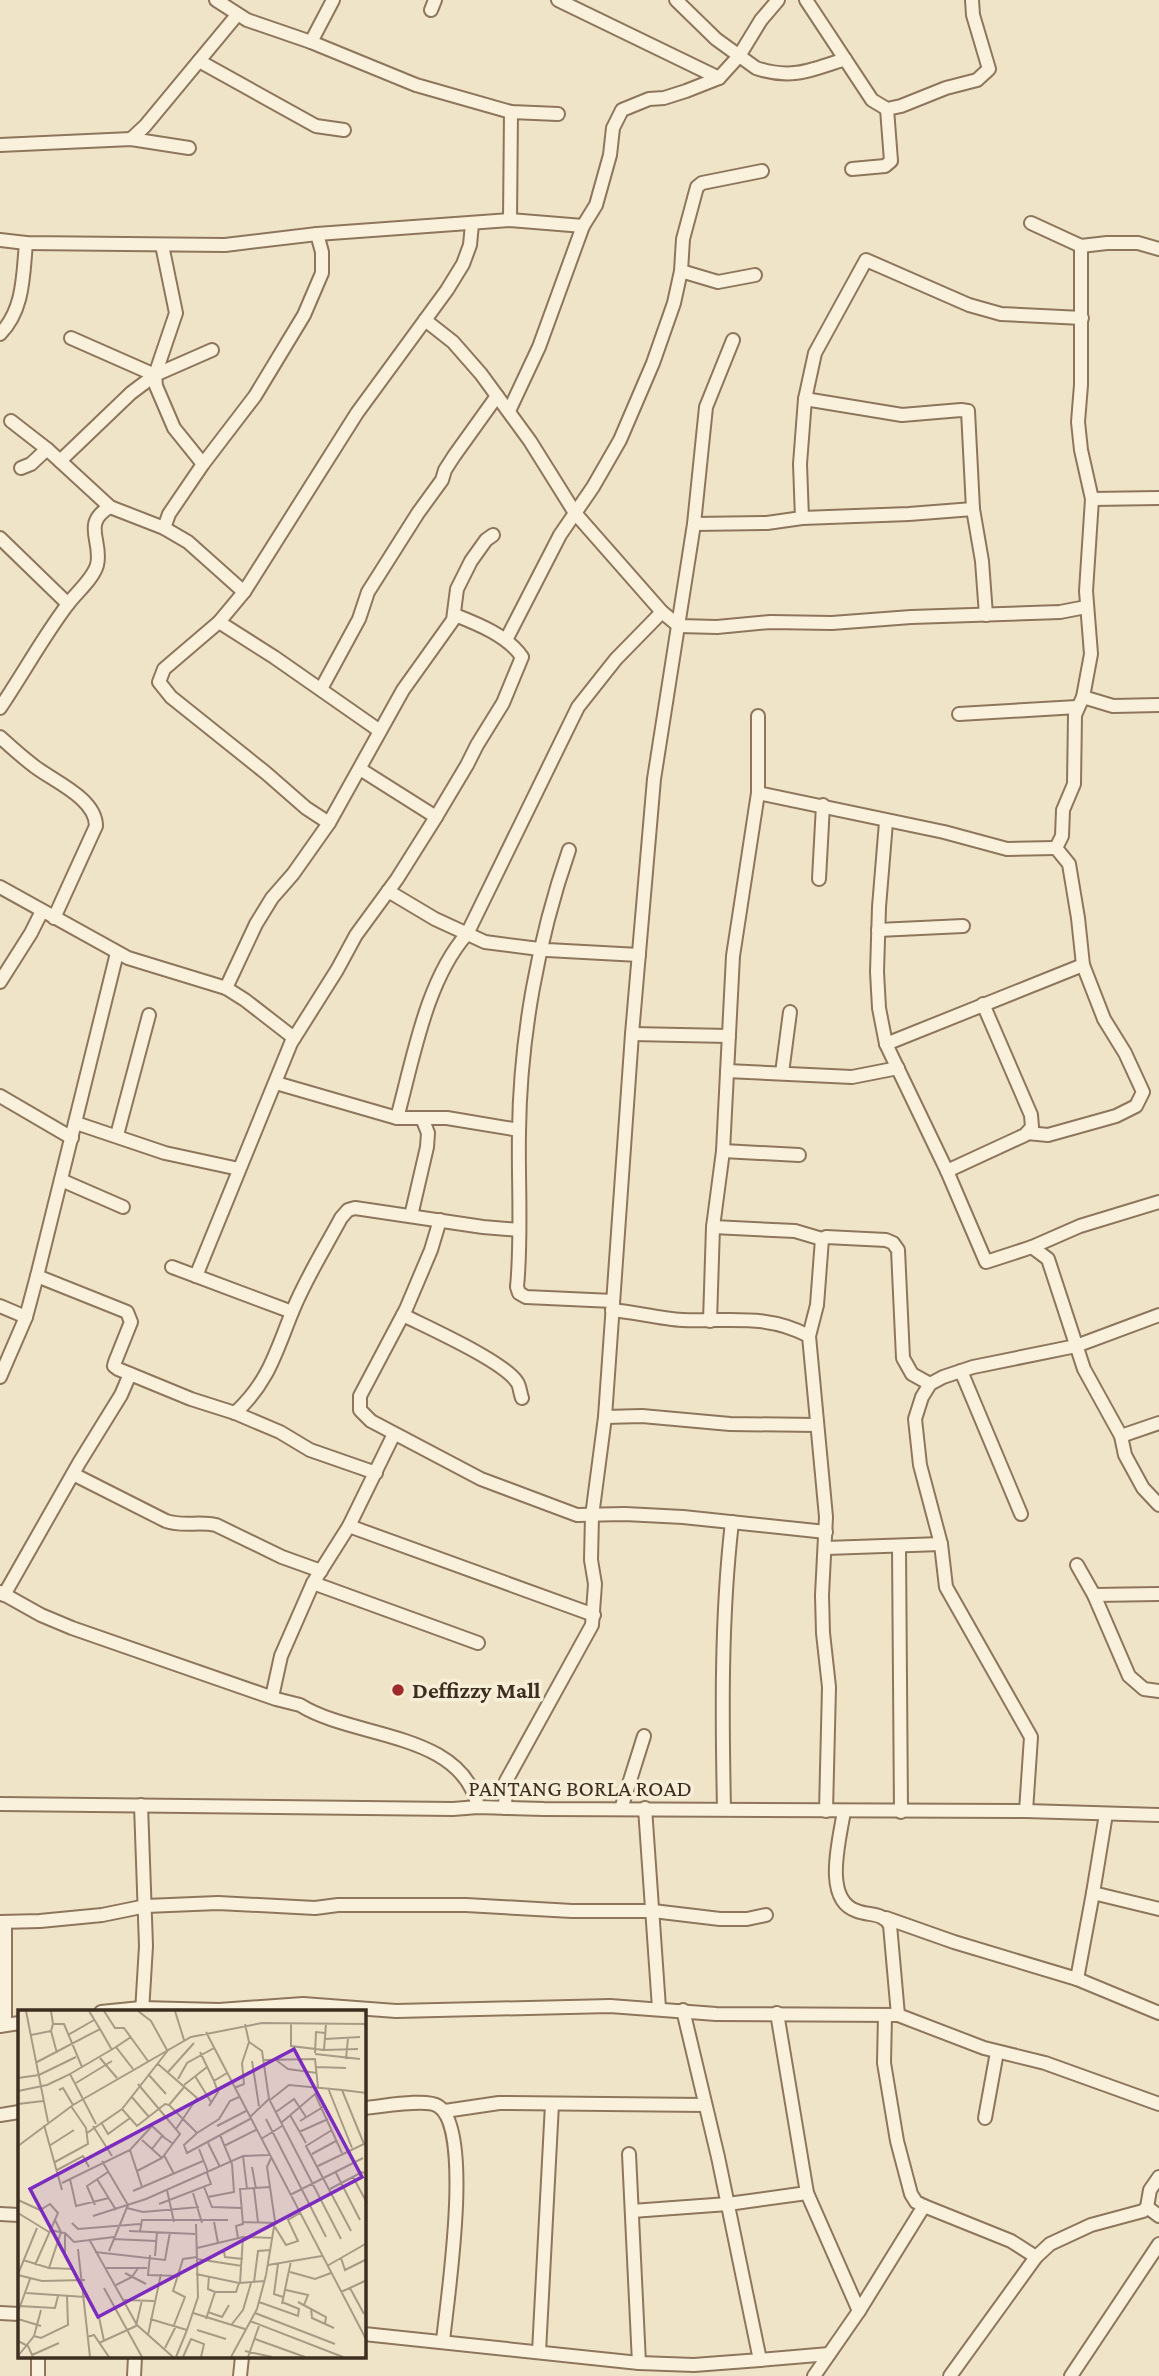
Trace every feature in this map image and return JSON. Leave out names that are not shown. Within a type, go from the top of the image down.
[{"type":"street","points":[[216,0],[237,15],[416,85],[511,112],[558,114]]},
{"type":"street","points":[[311,42],[333,0]]},
{"type":"street","points":[[558,0],[719,78]]},
{"type":"street","points":[[676,0],[716,39],[756,68],[783,75],[819,68],[845,59]]},
{"type":"street","points":[[509,411],[539,347],[583,226],[599,195],[610,155],[613,128],[622,110],[719,78],[739,56],[761,20],[778,0]]},
{"type":"street","points":[[806,0],[873,100],[887,109],[977,80],[989,69],[973,15],[972,0]]},
{"type":"street","points":[[131,139],[145,126],[237,15]]},
{"type":"street","points":[[199,61],[316,126],[344,130]]},
{"type":"street","points":[[852,169],[885,166],[891,161],[887,109]]},
{"type":"street","points":[[510,220],[511,112]]},
{"type":"street","points":[[0,145],[131,139],[189,148]]},
{"type":"street","points":[[506,640],[560,535],[620,440],[662,337],[681,271],[683,239],[697,187],[702,183],[762,171]]},
{"type":"street","points":[[0,240],[26,243],[225,245],[317,234],[510,220],[583,226]]},
{"type":"street","points":[[1031,223],[1081,246],[1138,243],[1159,248]]},
{"type":"street","points":[[329,822],[306,807],[171,697],[159,682],[164,669],[219,622],[244,592],[357,413],[463,264],[470,245],[472,224]]},
{"type":"street","points":[[164,528],[169,514],[203,464],[255,396],[304,314],[322,273],[322,252],[317,234]]},
{"type":"street","points":[[0,334],[14,316],[20,302],[26,243]]},
{"type":"street","points":[[162,245],[176,313],[156,375],[156,386],[174,428],[203,464]]},
{"type":"street","points":[[1056,848],[1062,836],[1063,810],[1074,784],[1074,726],[1091,654],[1086,607],[1092,499],[1078,422],[1082,318],[1081,246]]},
{"type":"street","points":[[802,518],[800,464],[805,399],[814,353],[866,260],[969,305],[1001,314],[1082,318]]},
{"type":"street","points":[[681,271],[718,282],[755,275]]},
{"type":"street","points":[[425,320],[453,342],[481,373],[575,513],[662,612],[679,626],[717,627],[769,622],[832,623],[911,617],[1060,612],[1086,607]]},
{"type":"street","points":[[71,338],[156,375]]},
{"type":"street","points":[[505,1808],[506,1781],[592,1625],[594,1615],[595,1584],[591,1560],[593,1516],[605,1417],[632,1034],[654,779],[694,524],[706,407],[733,340]]},
{"type":"street","points":[[60,461],[131,393],[156,375],[212,350]]},
{"type":"street","points":[[321,689],[359,619],[368,592],[436,489],[454,456],[497,396]]},
{"type":"street","points":[[805,399],[902,415],[966,410],[969,414],[973,509],[982,561],[986,615]]},
{"type":"street","points":[[10,421],[47,449],[110,507],[164,528],[188,542],[244,592]]},
{"type":"street","points":[[21,468],[31,464],[47,449]]},
{"type":"street","points":[[1092,499],[1159,498]]},
{"type":"street","points":[[0,708],[68,604],[96,568],[98,559],[94,525],[102,512],[110,507]]},
{"type":"street","points":[[694,524],[767,523],[802,518],[973,509]]},
{"type":"street","points":[[226,988],[256,924],[272,898],[293,874],[329,822],[403,690],[455,615],[457,589],[471,561],[486,540],[493,535]]},
{"type":"street","points":[[0,538],[68,604]]},
{"type":"street","points":[[397,1118],[435,987],[454,949],[467,934],[578,707],[616,659],[662,612]]},
{"type":"street","points":[[196,1276],[294,1038],[356,935],[436,817],[503,703],[519,669],[522,657],[517,649],[506,640],[455,615]]},
{"type":"street","points":[[219,622],[380,731]]},
{"type":"street","points":[[959,713],[1080,702],[1112,706],[1159,705]]},
{"type":"street","points":[[710,1321],[713,1227],[723,1151],[733,956],[758,793],[758,716]]},
{"type":"street","points":[[0,737],[35,767],[76,794],[96,818],[92,835],[48,914],[0,982]]},
{"type":"street","points":[[360,769],[436,817]]},
{"type":"street","points":[[758,793],[823,805],[886,822],[944,832],[1007,849],[1056,848]]},
{"type":"street","points":[[819,878],[823,805]]},
{"type":"street","points":[[886,822],[877,972],[879,1008],[886,1044],[947,1171],[986,1262],[1032,1247],[1080,1226],[1159,1202]]},
{"type":"street","points":[[1027,1133],[1048,1135],[1116,1116],[1136,1106],[1143,1091],[1125,1053],[1104,1019],[1083,965],[1069,864],[1056,848]]},
{"type":"street","points":[[569,850],[559,877],[527,1016],[519,1130],[519,1293],[526,1297],[613,1305],[679,1320],[759,1319],[794,1328],[809,1336]]},
{"type":"street","points":[[0,887],[117,953],[148,966],[226,988],[294,1038]]},
{"type":"street","points":[[388,891],[435,919],[485,942],[542,949],[639,955]]},
{"type":"street","points":[[878,930],[963,926]]},
{"type":"street","points":[[0,1377],[26,1317],[117,953]]},
{"type":"street","points":[[886,1044],[1083,965]]},
{"type":"street","points":[[947,1171],[1027,1133],[1032,1127],[1031,1115],[983,1004]]},
{"type":"street","points":[[782,1073],[790,1012]]},
{"type":"street","points":[[117,1135],[149,1015]]},
{"type":"street","points":[[632,1034],[729,1036]]},
{"type":"street","points":[[727,1071],[862,1076],[898,1068]]},
{"type":"street","points":[[275,1083],[397,1118],[447,1118],[519,1130]]},
{"type":"street","points":[[0,1096],[72,1138]]},
{"type":"street","points":[[411,1216],[427,1147],[428,1133],[422,1118]]},
{"type":"street","points":[[76,1122],[165,1153],[239,1170]]},
{"type":"street","points":[[723,1151],[799,1155]]},
{"type":"street","points":[[61,1180],[122,1207]]},
{"type":"street","points":[[235,1413],[251,1399],[261,1385],[292,1312],[341,1218],[348,1210],[355,1208],[519,1230]]},
{"type":"street","points":[[440,1220],[431,1250],[403,1315],[360,1396],[360,1410],[371,1421],[481,1479],[566,1512],[593,1516],[625,1514],[733,1522],[826,1532]]},
{"type":"street","points":[[713,1227],[795,1231],[822,1239],[886,1240],[893,1243],[898,1250],[902,1358],[912,1374],[930,1384]]},
{"type":"street","points":[[822,1239],[817,1305],[809,1336],[824,1477],[826,1532],[822,1595],[829,1687],[826,1811]]},
{"type":"street","points":[[1032,1247],[1048,1259],[1084,1369],[1121,1436],[1125,1455],[1143,1488],[1159,1505]]},
{"type":"street","points":[[172,1267],[292,1312]]},
{"type":"street","points":[[37,1276],[127,1312],[131,1322],[114,1366],[191,1399],[235,1413],[280,1432],[310,1450],[376,1473]]},
{"type":"street","points":[[0,1306],[26,1317]]},
{"type":"street","points":[[403,1315],[481,1355],[508,1373],[518,1383],[522,1398]]},
{"type":"street","points":[[1026,1811],[1031,1737],[946,1587],[941,1544],[920,1465],[915,1419],[922,1397],[930,1384],[943,1377],[1076,1346],[1159,1315]]},
{"type":"street","points":[[961,1371],[1021,1514]]},
{"type":"street","points":[[130,1374],[121,1395],[2,1593],[41,1615],[72,1628],[272,1698],[300,1705],[316,1715],[389,1736],[450,1762],[470,1782],[478,1807]]},
{"type":"street","points":[[605,1417],[642,1416],[730,1424],[817,1425]]},
{"type":"street","points":[[1121,1436],[1159,1423]]},
{"type":"street","points":[[272,1698],[281,1656],[313,1583],[349,1526],[394,1434]]},
{"type":"street","points":[[73,1474],[166,1521],[178,1525],[216,1525],[282,1557],[321,1571]]},
{"type":"street","points":[[724,1809],[722,1710],[725,1603],[733,1522]]},
{"type":"street","points":[[349,1526],[594,1615]]},
{"type":"street","points":[[826,1548],[941,1544]]},
{"type":"street","points":[[899,1547],[901,1812]]},
{"type":"street","points":[[1077,1565],[1094,1595],[1129,1676],[1144,1689],[1159,1691]]},
{"type":"street","points":[[313,1583],[478,1643]]},
{"type":"street","points":[[1094,1595],[1159,1594]]},
{"type":"street","points":[[621,1809],[645,1736]]},
{"type":"street","name":"PANTANG BORLA ROAD","points":[[0,1804],[1026,1811],[1159,1815]]},
{"type":"street","points":[[141,1805],[146,1906],[141,2010],[219,2010],[303,2004],[396,2011],[573,2006],[659,2008],[716,2014],[892,2015],[998,2052],[1045,2063],[1159,2104]]},
{"type":"street","points":[[645,1808],[659,2008]]},
{"type":"street","points":[[844,1811],[835,1878],[840,1898],[855,1911],[886,1918],[954,1942],[1077,1979],[1159,2013]]},
{"type":"street","points":[[1077,1979],[1106,1814]]},
{"type":"street","points":[[1093,1894],[1159,1909]]},
{"type":"street","points":[[0,2025],[5,2019],[3,1922],[102,1915],[146,1906],[218,1903],[315,1908],[338,1905],[426,1904],[572,1911],[653,1911],[720,1919],[747,1919],[766,1915]]},
{"type":"street","points":[[886,1918],[890,1926],[892,2015],[884,2063],[897,2141],[911,2194],[924,2206],[1011,2241],[1036,2257]]},
{"type":"street","points":[[683,2010],[728,2204],[760,2360]]},
{"type":"street","points":[[777,2013],[807,2193],[859,2311]]},
{"type":"street","points":[[0,2025],[18,2023]]},
{"type":"street","points":[[985,2118],[998,2052]]},
{"type":"street","points":[[366,2108],[430,2103],[445,2111],[493,2103],[705,2105]]},
{"type":"street","points":[[539,2352],[552,2104]]},
{"type":"street","points":[[443,2341],[456,2211],[454,2131],[445,2111]]},
{"type":"street","points":[[0,2115],[18,2112]]},
{"type":"street","points":[[629,2154],[639,2363]]},
{"type":"street","points":[[950,2376],[1036,2257],[1050,2244],[1082,2229],[1136,2214],[1147,2207],[1150,2190],[1159,2177]]},
{"type":"street","points":[[632,2211],[728,2204],[807,2193]]},
{"type":"street","points":[[814,2376],[859,2311],[924,2206]]},
{"type":"street","points":[[1147,2207],[1159,2216]]},
{"type":"street","points":[[0,2214],[18,2215]]},
{"type":"street","points":[[1071,2376],[1159,2244]]},
{"type":"street","points":[[0,2312],[18,2314]]},
{"type":"street","points":[[366,2334],[639,2363],[694,2365],[829,2354]]},
{"type":"street","points":[[38,2358],[38,2376]]},
{"type":"street","points":[[134,2376],[135,2358]]},
{"type":"street","points":[[240,2376],[242,2358]]},
{"type":"place","name":"Deffizzy Mall","points":[[398,1690]]}]
